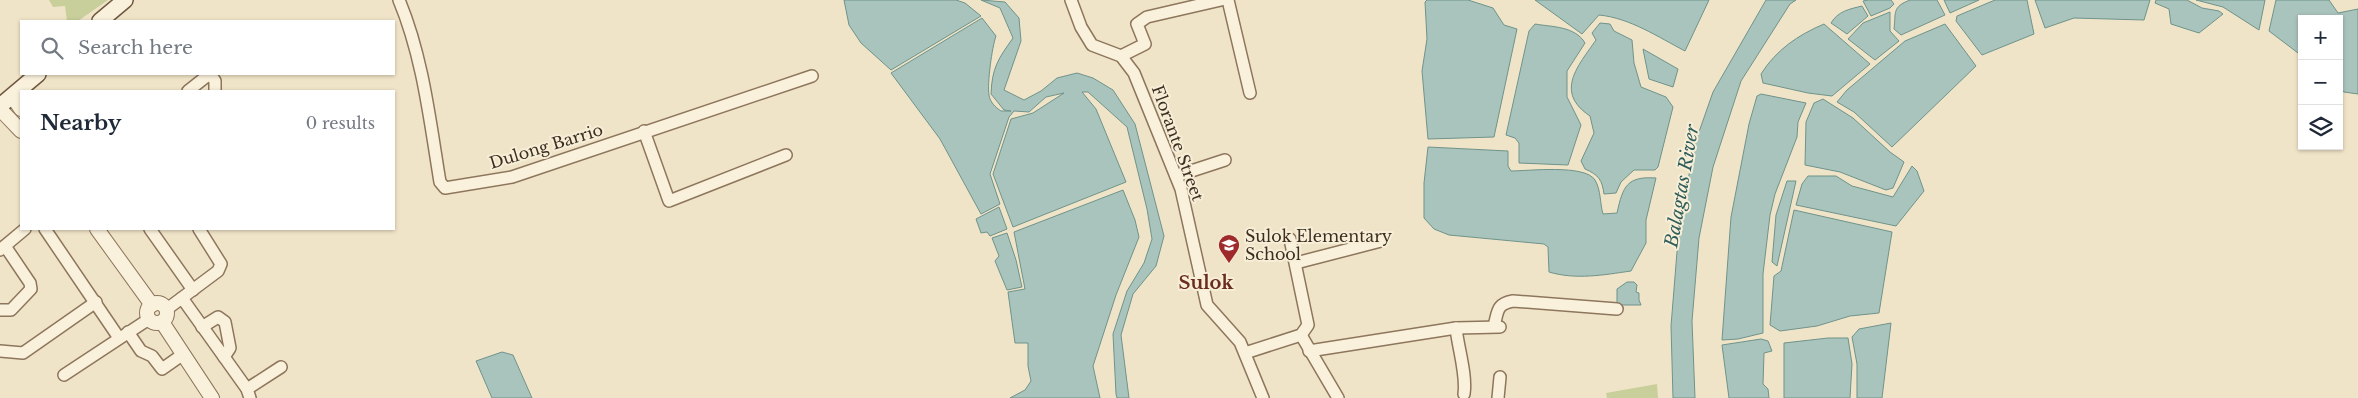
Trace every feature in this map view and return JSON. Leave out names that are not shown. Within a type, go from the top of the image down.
[{"type":"main road","points":[[101,20],[124,0]]},
{"type":"main road","points":[[4,104],[37,75]]},
{"type":"street","name":"Dulong Barrio","points":[[399,0],[408,21],[427,107],[440,182],[445,188],[512,177],[812,76]]},
{"type":"street","points":[[1071,0],[1081,27],[1092,45],[1121,56],[1145,44],[1137,24],[1147,17],[1221,0]]},
{"type":"street","points":[[1228,0],[1250,93]]},
{"type":"street","name":"Florante Street","points":[[1121,56],[1134,73],[1176,176],[1208,304],[1235,335],[1245,353],[1263,398]]},
{"type":"street","points":[[189,90],[211,75],[215,81],[216,90]]},
{"type":"street","points":[[4,104],[20,109]]},
{"type":"street","points":[[4,104],[20,129]]},
{"type":"street","points":[[644,131],[669,201],[786,154]]},
{"type":"street","points":[[1176,176],[1225,160]]},
{"type":"street","points":[[0,310],[11,310],[31,289],[30,282],[3,248],[24,230]]},
{"type":"street","points":[[46,230],[96,302],[141,352],[152,356],[162,369],[182,355]]},
{"type":"street","points":[[98,230],[157,314],[182,355],[212,398]]},
{"type":"street","points":[[151,230],[193,290]]},
{"type":"street","points":[[64,375],[182,298],[218,271],[221,264],[200,230]]},
{"type":"street","points":[[1245,353],[1301,335],[1308,324],[1298,286],[1296,263],[1290,239]]},
{"type":"street","points":[[1296,263],[1381,241]]},
{"type":"street","points":[[182,298],[249,394],[281,367]]},
{"type":"street","points":[[1308,351],[1456,328],[1497,327],[1502,304],[1513,301],[1618,309]]},
{"type":"street","points":[[0,351],[22,353],[96,302]]},
{"type":"street","points":[[202,327],[218,317],[225,322],[230,348],[224,357]]},
{"type":"street","points":[[1456,328],[1459,355],[1464,372],[1464,394]]},
{"type":"street","points":[[1301,335],[1308,351],[1338,398]]},
{"type":"street","points":[[1498,398],[1500,377]]},
{"type":"green space","points":[[49,0],[108,0],[79,20],[67,20],[65,6],[53,7]]},
{"type":"green space","points":[[1657,384],[1658,398],[1607,398],[1606,393]]},
{"type":"water","points":[[844,0],[956,0],[965,3],[981,16],[891,70],[861,43],[849,25]]},
{"type":"water","points":[[981,0],[1005,2],[1019,18],[1021,41],[1004,90],[1024,100],[1041,91],[1057,78],[1077,73],[1093,78],[1113,90],[1135,124],[1164,236],[1156,266],[1133,294],[1121,335],[1129,398],[1117,398],[1116,394],[1113,334],[1127,291],[1144,263],[1152,239],[1147,209],[1127,127],[1088,92],[1082,92],[1096,109],[1126,182],[1013,227],[993,174],[1011,119],[1033,113],[1064,93],[1046,97],[1029,112],[1014,111],[1009,117],[990,174],[1000,204],[981,214],[940,139],[891,73],[982,18],[996,36],[989,74],[990,98],[993,104],[1001,111],[1011,111],[1004,110],[991,94],[994,70],[1013,38],[1000,8]]},
{"type":"water","points":[[1427,0],[1468,0],[1493,8],[1504,25],[1517,29],[1494,137],[1428,139],[1422,71],[1427,39],[1425,2]]},
{"type":"water","points":[[1535,0],[1709,0],[1685,51],[1633,24],[1599,15],[1582,34]]},
{"type":"water","points":[[1766,0],[1796,0],[1790,4],[1741,81],[1713,167],[1699,238],[1692,321],[1695,398],[1673,398],[1671,326],[1677,252],[1693,149],[1713,92]]},
{"type":"water","points":[[1891,0],[1894,4],[1890,8],[1871,16],[1863,1]]},
{"type":"water","points":[[1910,0],[1937,0],[1945,15],[1901,35],[1894,29],[1895,14],[1900,5]]},
{"type":"water","points":[[1944,0],[1979,0],[1950,13]]},
{"type":"water","points":[[1995,0],[2027,0],[2034,34],[1982,55],[1956,21],[1957,16]]},
{"type":"water","points":[[2035,0],[2150,0],[2144,20],[2074,18],[2045,28]]},
{"type":"water","points":[[2156,0],[2187,0],[2202,8],[2219,11],[2223,14],[2199,33],[2171,24],[2169,9],[2155,3]]},
{"type":"water","points":[[2196,0],[2265,0],[2259,30],[2223,7]]},
{"type":"water","points":[[2276,0],[2329,0],[2338,13],[2358,9],[2358,94],[2343,91],[2343,15],[2298,15],[2298,53],[2269,31]]},
{"type":"water","points":[[1862,6],[1868,16],[1847,34],[1831,23],[1841,13]]},
{"type":"water","points":[[1890,12],[1890,31],[1899,41],[1875,60],[1848,39],[1863,23]]},
{"type":"water","points":[[1600,23],[1610,24],[1614,31],[1632,40],[1634,63],[1641,87],[1666,97],[1673,107],[1658,167],[1655,170],[1634,170],[1621,182],[1616,193],[1604,194],[1599,178],[1594,173],[1585,169],[1581,161],[1594,133],[1590,116],[1579,107],[1573,98],[1571,88],[1582,59],[1596,40],[1592,33]]},
{"type":"water","points":[[1535,24],[1569,30],[1581,37],[1585,43],[1567,71],[1567,97],[1581,125],[1568,165],[1519,163],[1519,143],[1515,138],[1506,135],[1529,31]]},
{"type":"water","points":[[1824,24],[1870,64],[1832,96],[1763,83],[1761,74],[1767,65],[1788,44]]},
{"type":"water","points":[[1945,24],[1976,66],[1892,147],[1854,112],[1837,102],[1847,90],[1905,41]]},
{"type":"water","points":[[1643,49],[1678,69],[1673,87],[1649,79]]},
{"type":"water","points":[[1761,94],[1806,103],[1798,122],[1797,137],[1775,194],[1770,215],[1763,274],[1763,333],[1738,339],[1722,340],[1731,217],[1749,124],[1757,96]]},
{"type":"water","points":[[1823,99],[1853,118],[1890,152],[1904,162],[1893,188],[1886,190],[1840,172],[1805,165],[1806,122],[1814,103]]},
{"type":"water","points":[[1428,147],[1508,151],[1508,166],[1511,171],[1569,170],[1589,175],[1597,184],[1603,214],[1617,213],[1624,190],[1632,181],[1656,178],[1646,220],[1646,243],[1631,271],[1590,276],[1569,276],[1549,272],[1548,247],[1544,244],[1449,235],[1434,229],[1424,218],[1424,183]]},
{"type":"water","points":[[1912,166],[1917,171],[1924,191],[1896,226],[1796,205],[1802,184],[1808,176],[1836,176],[1852,186],[1893,197]]},
{"type":"water","points":[[1787,181],[1796,181],[1777,266],[1772,262],[1776,215]]},
{"type":"water","points":[[1123,190],[1135,220],[1139,237],[1116,295],[1093,366],[1100,398],[1010,398],[1025,390],[1031,381],[1028,366],[1028,343],[1015,343],[1008,292],[1025,289],[1014,232]]},
{"type":"water","points":[[999,207],[1007,229],[990,236],[987,232],[981,233],[976,219]]},
{"type":"water","points":[[1794,210],[1892,232],[1879,313],[1850,316],[1817,326],[1780,331],[1770,325],[1774,276],[1781,271]]},
{"type":"water","points":[[1007,233],[1022,287],[1007,290],[995,261],[999,256],[992,238]]},
{"type":"water","points":[[1627,282],[1634,282],[1637,285],[1636,292],[1639,293],[1641,305],[1617,305],[1617,289]]},
{"type":"water","points":[[1891,323],[1882,398],[1857,398],[1857,364],[1852,337],[1859,329]]},
{"type":"water","points":[[1828,338],[1848,338],[1852,364],[1850,398],[1784,398],[1784,343]]},
{"type":"water","points":[[1761,339],[1768,341],[1772,351],[1764,353],[1763,384],[1768,389],[1769,398],[1729,398],[1722,345]]},
{"type":"water","points":[[502,352],[513,355],[532,398],[492,398],[476,361]]},
{"type":"place","name":"Sulok Elementary School","points":[[1229,264]]},
{"type":"district","name":"Sulok","points":[[1206,283]]},
{"type":"water label","name":"Balagtas River","points":[[1682,186]]}]
